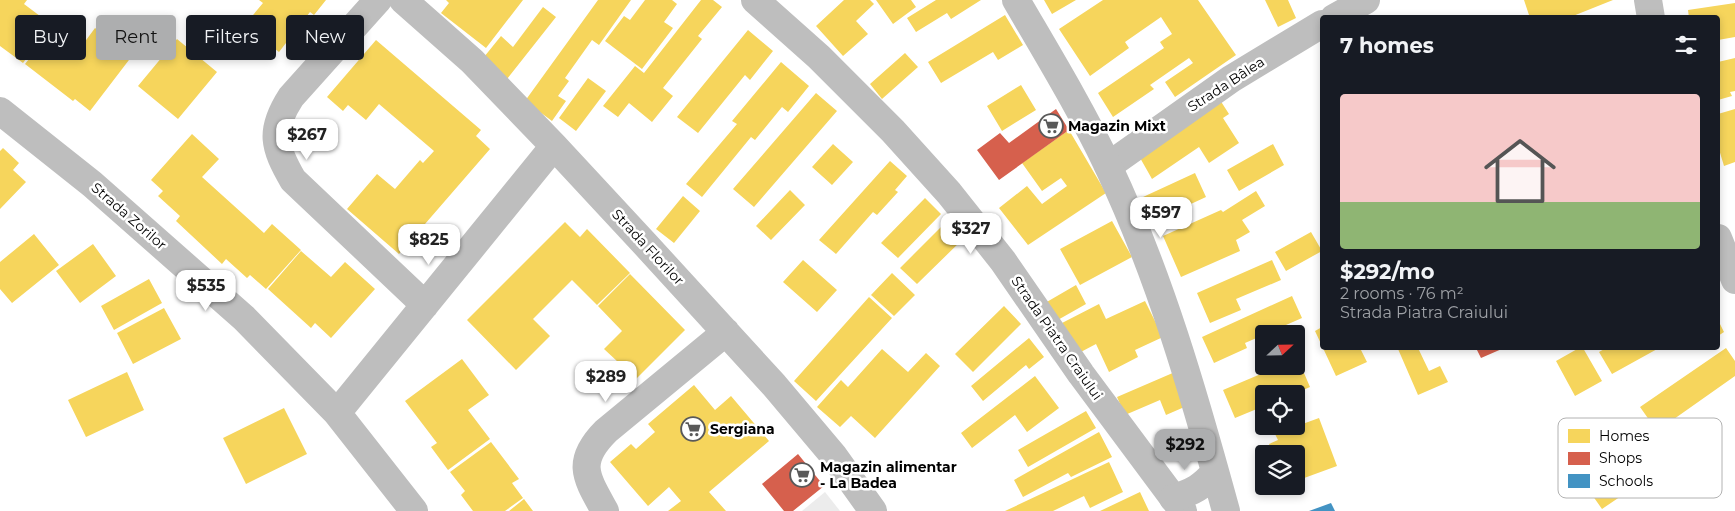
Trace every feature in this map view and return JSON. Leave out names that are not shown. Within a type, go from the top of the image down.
[{"type":"street","points":[[378,0],[291,98],[282,111],[277,124],[276,140],[280,158],[292,180],[425,304]]},
{"type":"street","name":"Strada Piatra Craiului","points":[[755,0],[819,58],[893,131],[949,193],[1003,261],[1081,374],[1178,505]]},
{"type":"street","points":[[1016,0],[1056,69],[1108,166],[1134,225],[1187,377],[1226,511]]},
{"type":"street","points":[[1339,15],[1366,0]]},
{"type":"street","points":[[1648,0],[1650,15]]},
{"type":"street","name":"Strada Florilor","points":[[415,4],[554,146],[726,332],[833,455],[873,511]]},
{"type":"street","name":"Strada Bâlea","points":[[1108,166],[1231,79],[1320,25]]},
{"type":"street","name":"Strada Zorilor","points":[[0,112],[92,184],[250,324],[337,413],[414,511]]},
{"type":"street","points":[[337,413],[554,146]]},
{"type":"street","points":[[1720,243],[1735,280]]},
{"type":"street","points":[[605,511],[592,488],[587,474],[587,456],[593,444],[606,431],[726,332]]},
{"type":"street","points":[[1178,505],[1190,493],[1204,484],[1215,472]]},
{"type":"shaded area","points":[[825,492],[840,511],[802,511]]},
{"type":"building: Homes","points":[[0,0],[27,0],[24,4],[39,15],[15,15],[15,57],[0,46]]},
{"type":"building: Homes","points":[[259,0],[326,0],[314,15],[310,12],[308,15],[286,15],[286,43],[279,52],[276,50],[276,15],[253,15],[263,3]]},
{"type":"building: Homes","points":[[446,0],[523,0],[486,48],[441,13],[449,3]]},
{"type":"building: Homes","points":[[598,0],[631,0],[599,45],[592,40],[565,78],[569,81],[558,96],[566,101],[552,121],[525,101]]},
{"type":"building: Homes","points":[[645,0],[672,0],[677,4],[664,22],[673,28],[642,69],[605,41],[624,16],[630,20]]},
{"type":"building: Homes","points":[[701,0],[713,0],[722,7],[698,36],[702,39],[663,88],[673,96],[652,122],[629,103],[618,117],[603,106],[635,66],[644,73]]},
{"type":"building: Homes","points":[[844,0],[870,0],[874,4],[856,21],[868,34],[843,56],[816,26]]},
{"type":"building: Homes","points":[[876,0],[911,0],[916,7],[893,24]]},
{"type":"building: Homes","points":[[936,0],[981,0],[951,19],[947,13],[916,32],[907,18]]},
{"type":"building: Homes","points":[[1044,0],[1076,0],[1052,14]]},
{"type":"building: Homes","points":[[1103,0],[1198,0],[1236,55],[1175,97],[1165,82],[1193,63],[1189,58],[1150,85],[1154,89],[1113,117],[1098,93],[1164,48],[1160,42],[1172,34],[1161,17],[1125,42],[1129,48],[1090,76],[1059,29]]},
{"type":"building: Homes","points":[[1265,0],[1288,0],[1296,18],[1278,27]]},
{"type":"building: Homes","points":[[1524,0],[1613,0],[1576,15],[1529,15]]},
{"type":"building: Homes","points":[[1735,3],[1735,37],[1720,40],[1720,15],[1689,15],[1688,10]]},
{"type":"building: Homes","points":[[543,7],[556,17],[507,79],[484,57],[501,36],[513,47]]},
{"type":"building: Homes","points":[[1005,15],[1023,45],[998,60],[993,52],[941,83],[928,62]]},
{"type":"building: Homes","points":[[95,28],[96,60],[129,60],[90,111],[75,99],[73,101],[25,64],[28,60],[86,60],[86,40]]},
{"type":"building: Homes","points":[[748,30],[773,51],[750,80],[745,75],[698,133],[677,117]]},
{"type":"building: Homes","points":[[177,39],[186,46],[186,60],[202,60],[217,72],[178,119],[138,86],[160,60],[176,60]]},
{"type":"building: Homes","points":[[376,40],[481,130],[476,136],[490,149],[399,254],[347,209],[377,174],[395,189],[420,160],[423,163],[434,151],[379,104],[366,120],[348,105],[343,111],[327,97],[359,60],[364,60],[364,54]]},
{"type":"building: Homes","points":[[905,53],[918,67],[882,99],[870,84]]},
{"type":"building: Homes","points":[[1735,58],[1735,91],[1730,92],[1732,96],[1720,99],[1720,62]]},
{"type":"building: Homes","points":[[781,62],[809,86],[788,112],[782,107],[755,140],[751,137],[702,197],[686,184],[737,124],[732,121]]},
{"type":"building: Homes","points":[[588,78],[606,91],[576,131],[559,118]]},
{"type":"building: Homes","points":[[1021,85],[1036,110],[1002,131],[987,106]]},
{"type":"building: Homes","points":[[816,93],[837,111],[754,207],[733,189]]},
{"type":"building: Homes","points":[[1220,100],[1229,114],[1223,118],[1239,143],[1209,163],[1199,147],[1152,179],[1139,156]]},
{"type":"building: Homes","points":[[1735,109],[1735,162],[1724,166],[1720,153],[1720,113]]},
{"type":"building: Homes","points":[[1069,130],[1106,193],[1028,245],[999,208],[1027,186],[1042,204],[1067,186],[1061,178],[1042,191],[1022,163]]},
{"type":"building: Homes","points":[[192,134],[219,159],[202,177],[264,233],[272,224],[301,250],[266,289],[250,275],[247,278],[226,259],[222,264],[176,221],[180,216],[158,196],[163,191],[151,180]]},
{"type":"building: Homes","points":[[833,144],[853,162],[832,185],[812,167]]},
{"type":"building: Homes","points":[[1273,144],[1284,165],[1239,191],[1227,170]]},
{"type":"building: Homes","points":[[3,148],[19,163],[13,170],[26,182],[0,209],[0,151]]},
{"type":"building: Homes","points":[[890,161],[907,176],[895,190],[898,192],[877,215],[873,212],[836,254],[819,240]]},
{"type":"building: Homes","points":[[1195,173],[1206,197],[1154,221],[1143,197]]},
{"type":"building: Homes","points":[[790,190],[805,205],[771,240],[756,226]]},
{"type":"building: Homes","points":[[1256,191],[1265,206],[1242,220],[1250,232],[1236,240],[1240,251],[1181,277],[1163,236],[1221,210],[1223,212]]},
{"type":"building: Homes","points":[[683,196],[700,211],[674,243],[656,229]]},
{"type":"building: Homes","points":[[925,198],[941,214],[898,258],[881,243]]},
{"type":"building: Homes","points":[[1112,221],[1132,257],[1080,285],[1060,249]]},
{"type":"building: Homes","points":[[565,222],[580,237],[587,229],[630,273],[597,305],[572,280],[533,319],[550,336],[516,370],[467,320]]},
{"type":"building: Homes","points":[[946,222],[963,239],[917,284],[900,268]]},
{"type":"building: Homes","points":[[1311,232],[1320,248],[1320,252],[1286,271],[1275,252]]},
{"type":"building: Homes","points":[[34,234],[59,265],[12,303],[0,289],[0,262]]},
{"type":"building: Homes","points":[[93,244],[116,276],[80,303],[56,271]]},
{"type":"building: Homes","points":[[301,251],[331,277],[345,262],[375,289],[331,338],[315,323],[311,328],[268,289]]},
{"type":"building: Homes","points":[[803,260],[837,290],[817,312],[783,282]]},
{"type":"building: Homes","points":[[1272,260],[1281,280],[1236,299],[1241,310],[1210,323],[1197,293]]},
{"type":"building: Homes","points":[[892,273],[915,295],[894,316],[871,295]]},
{"type":"building: Homes","points":[[630,274],[685,330],[629,386],[612,368],[618,362],[604,349],[622,331],[598,306]]},
{"type":"building: Homes","points":[[149,279],[162,303],[114,330],[101,306]]},
{"type":"building: Homes","points":[[1076,285],[1086,304],[1056,321],[1045,303]]},
{"type":"building: Homes","points":[[1292,296],[1302,318],[1286,325],[1255,325],[1255,339],[1245,343],[1247,348],[1214,363],[1202,337]]},
{"type":"building: Homes","points":[[869,297],[892,318],[816,401],[794,381]]},
{"type":"building: Homes","points":[[1145,301],[1163,337],[1135,350],[1138,357],[1109,372],[1096,344],[1077,354],[1062,323],[1099,304],[1106,319]]},
{"type":"building: Homes","points":[[1004,306],[1021,324],[973,372],[955,354]]},
{"type":"building: Homes","points":[[164,308],[181,339],[133,364],[117,333]]},
{"type":"building: Homes","points":[[1720,324],[1724,332],[1720,335]]},
{"type":"building: Homes","points":[[1320,328],[1320,342],[1315,331]]},
{"type":"building: Homes","points":[[1029,338],[1044,357],[1029,369],[1026,365],[983,401],[971,386]]},
{"type":"building: Homes","points":[[1726,348],[1735,361],[1735,376],[1675,418],[1648,418],[1640,407]]},
{"type":"building: Homes","points":[[882,349],[908,372],[926,353],[940,366],[875,438],[851,416],[840,427],[817,407],[841,380],[848,387]]},
{"type":"building: Homes","points":[[1324,350],[1361,350],[1367,362],[1336,376]]},
{"type":"building: Homes","points":[[1398,350],[1419,350],[1429,371],[1440,366],[1448,382],[1418,395]]},
{"type":"building: Homes","points":[[1575,350],[1584,350],[1602,381],[1575,396],[1556,361]]},
{"type":"building: Homes","points":[[1602,350],[1655,350],[1612,374],[1599,352]]},
{"type":"building: Homes","points":[[462,359],[489,395],[468,410],[490,439],[448,470],[431,447],[437,443],[405,401]]},
{"type":"building: Homes","points":[[127,372],[144,410],[86,437],[68,400]]},
{"type":"building: Homes","points":[[1175,372],[1189,405],[1166,415],[1160,400],[1125,415],[1117,397]]},
{"type":"building: Homes","points":[[1259,375],[1305,375],[1310,387],[1305,389],[1305,385],[1255,385],[1255,410],[1235,418],[1223,390]]},
{"type":"building: Homes","points":[[1035,376],[1059,408],[1027,432],[1015,415],[972,448],[961,433]]},
{"type":"building: Homes","points":[[694,385],[715,410],[731,396],[769,441],[709,492],[726,511],[668,511],[681,501],[669,487],[648,506],[610,462],[631,444],[636,449],[655,432],[648,424]]},
{"type":"building: Homes","points":[[284,408],[307,454],[246,484],[223,438]]},
{"type":"building: Homes","points":[[1086,411],[1096,428],[1028,467],[1018,450]]},
{"type":"building: Homes","points":[[1319,418],[1337,466],[1305,478],[1305,445],[1269,444],[1278,440],[1276,435],[1305,435],[1305,423]]},
{"type":"building: Homes","points":[[1099,432],[1112,457],[1071,477],[1068,473],[1023,497],[1014,480]]},
{"type":"building: Homes","points":[[491,442],[519,479],[512,483],[523,498],[505,511],[473,511],[461,495],[465,491],[450,472]]},
{"type":"building: Homes","points":[[1109,462],[1123,492],[1090,508],[1084,496],[1053,511],[1005,511]]},
{"type":"building: Homes","points":[[1140,492],[1149,511],[1100,511]]},
{"type":"building: Homes","points":[[1594,498],[1618,498],[1602,509]]},
{"type":"building: Homes","points":[[524,499],[533,511],[509,511]]},
{"type":"building: Shops","points":[[1056,109],[1069,130],[999,180],[977,150],[1000,133],[1009,143]]},
{"type":"building: Shops","points":[[1477,350],[1499,350],[1481,358]]},
{"type":"building: Shops","points":[[798,454],[824,486],[793,511],[784,511],[762,484]]},
{"type":"building: Schools","points":[[1331,503],[1335,511],[1309,511]]},
{"type":"place","name":"Magazin Mixt","points":[[1051,126]]},
{"type":"place","name":"Sergiana","points":[[693,429]]},
{"type":"place","name":"Magazin alimentar - La Badea","points":[[802,475]]}]
